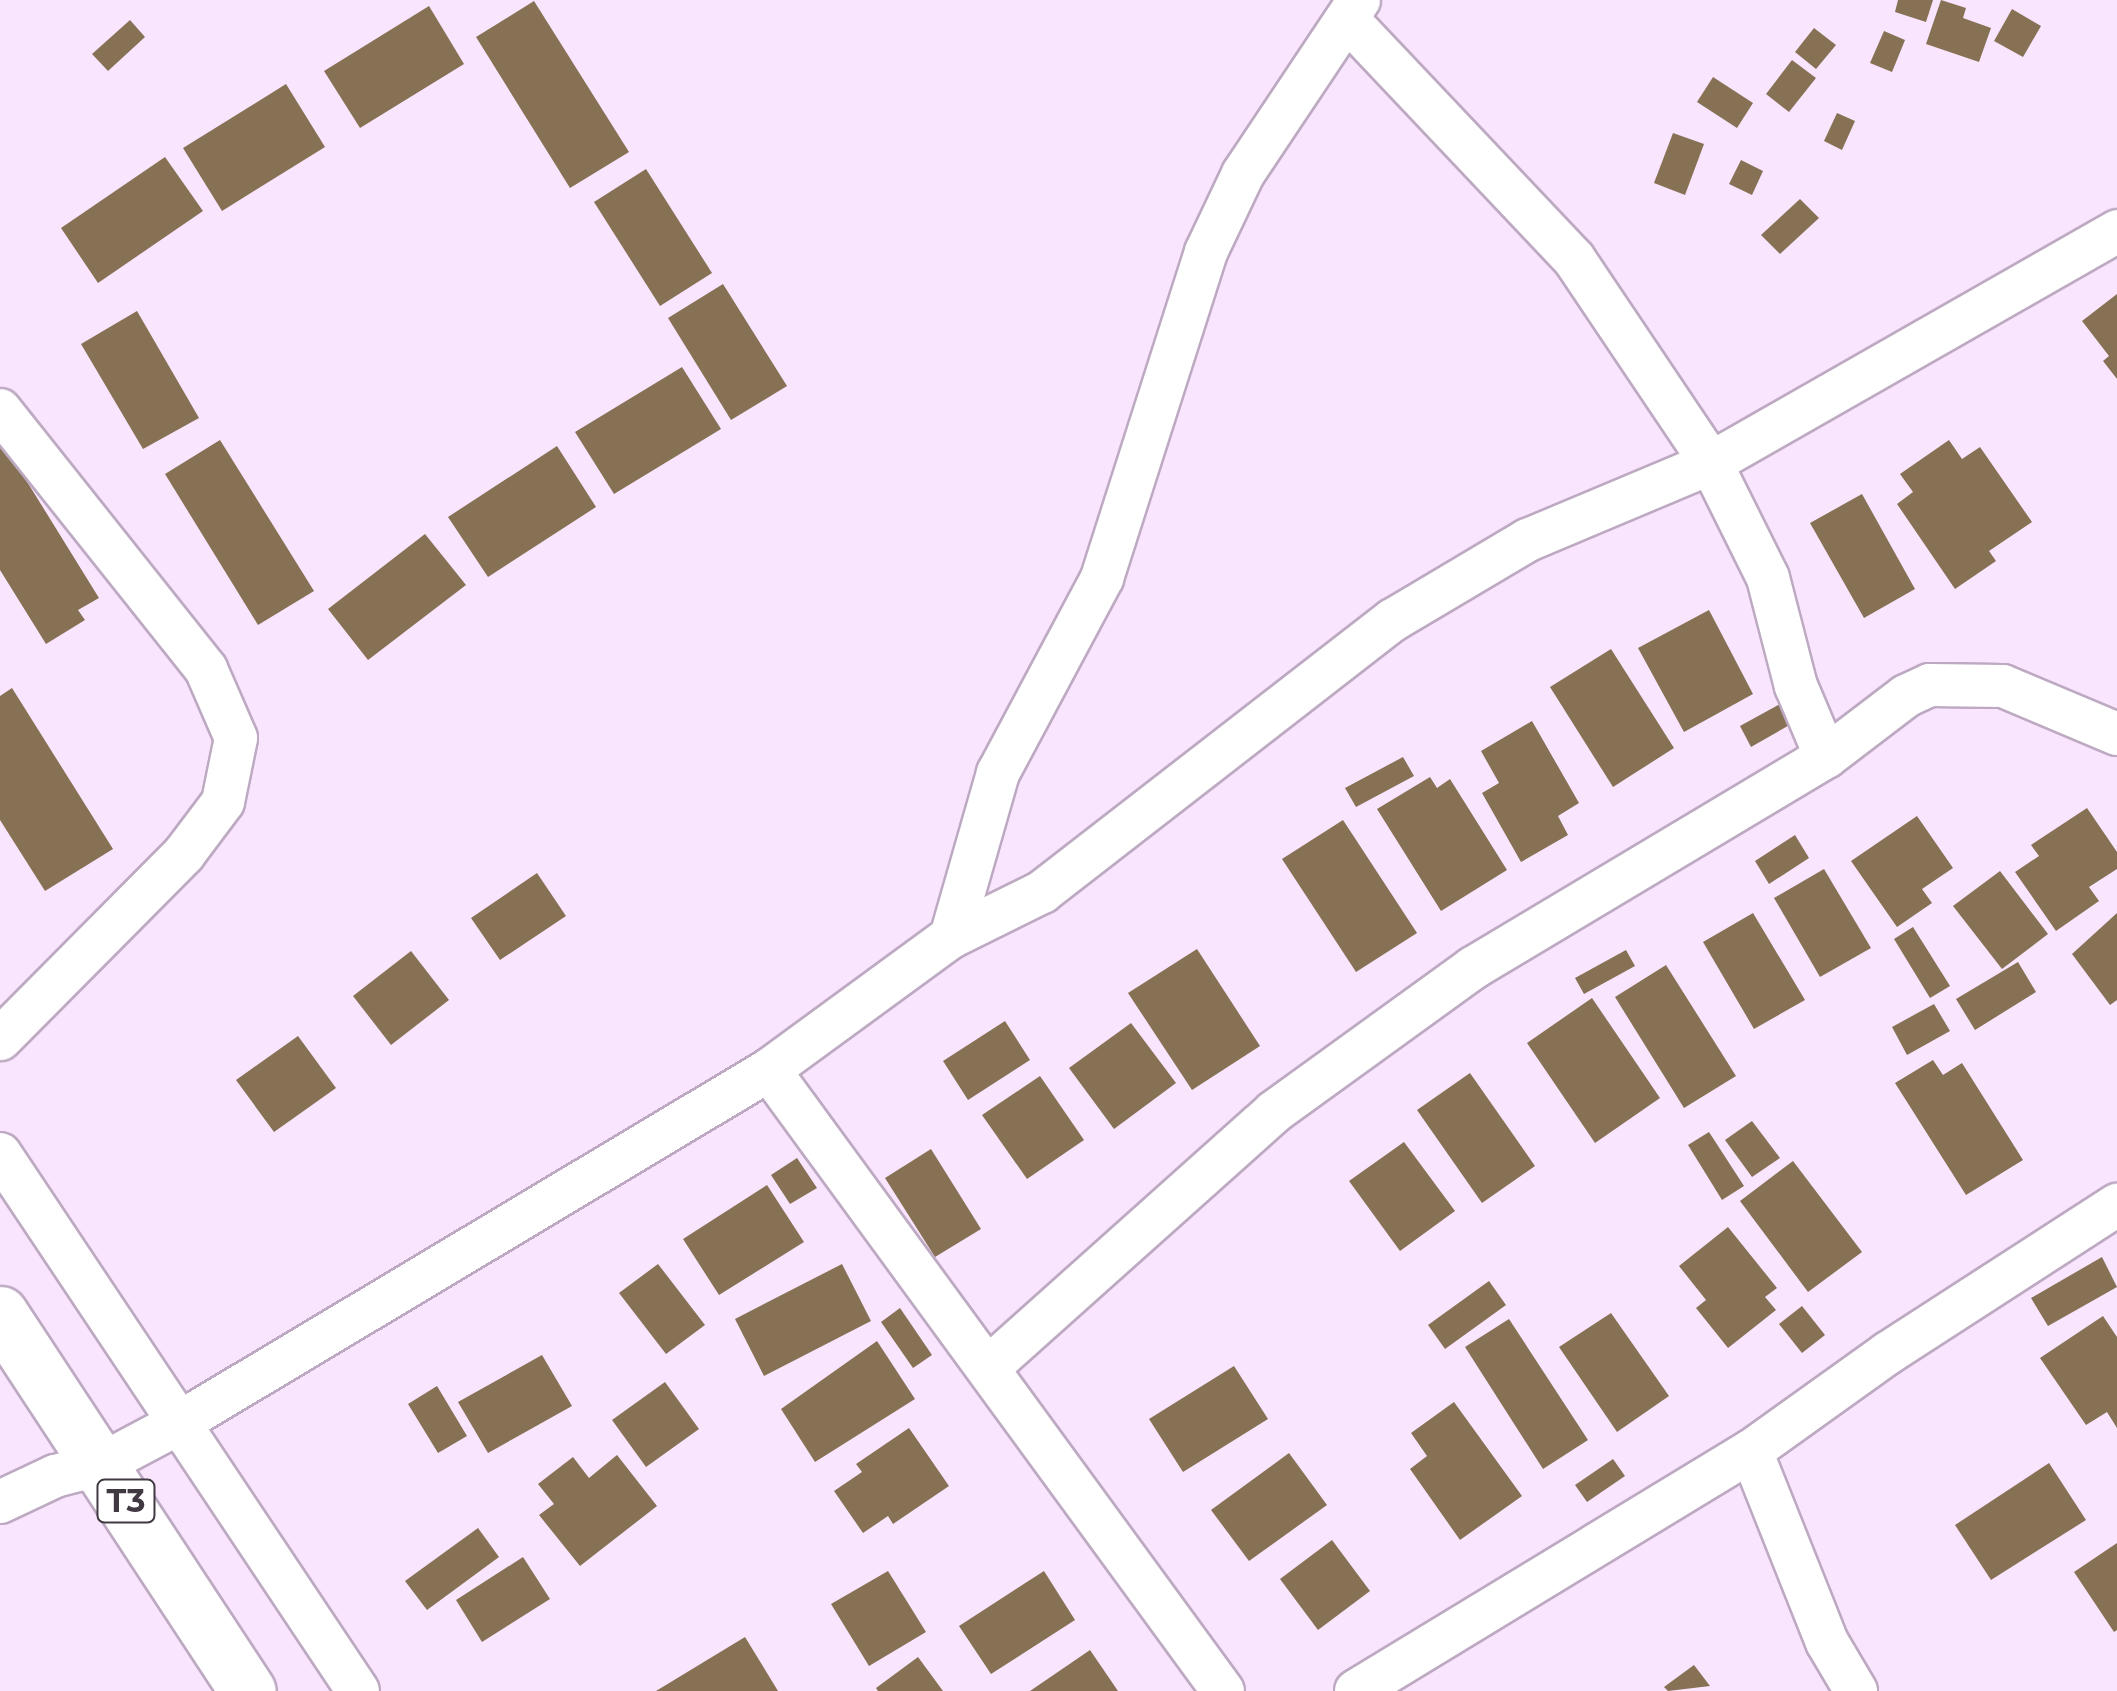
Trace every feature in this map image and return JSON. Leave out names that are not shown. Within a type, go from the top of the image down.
[{"type":"highway","name":"T3","points":[[0,1314],[248,1691]]},
{"type":"street","points":[[951,936],[998,772],[1102,578],[1206,252],[1243,174],[1354,10],[1574,259],[1711,463],[1768,578],[1796,686],[1826,757]]},
{"type":"street","points":[[0,1502],[55,1476],[102,1464],[179,1423],[770,1070],[951,936],[1042,892],[1393,620],[1528,540],[1711,463],[2117,231]]},
{"type":"street","points":[[0,410],[206,669],[236,738],[224,802],[184,854],[0,1038]]},
{"type":"street","points":[[990,1367],[1289,1101],[1473,968],[1826,757],[1888,708],[1930,685],[2003,686],[2117,734]]},
{"type":"street","points":[[770,1070],[1223,1691]]},
{"type":"street","points":[[0,1154],[358,1691]]},
{"type":"street","points":[[1356,1691],[1751,1451],[1888,1352],[2117,1205]]},
{"type":"street","points":[[1751,1451],[1826,1642],[1856,1691]]},
{"type":"building","points":[[1898,0],[1933,0],[1926,22],[1895,12]]},
{"type":"building","points":[[1941,0],[1966,8],[1963,18],[1991,28],[1979,62],[1926,44]]},
{"type":"building","points":[[534,1],[629,152],[570,188],[476,37]]},
{"type":"building","points":[[429,6],[464,64],[360,128],[324,71]]},
{"type":"building","points":[[2012,9],[2041,26],[2023,57],[1994,41]]},
{"type":"building","points":[[130,20],[145,37],[108,71],[92,54]]},
{"type":"building","points":[[1814,28],[1836,45],[1816,69],[1795,52]]},
{"type":"building","points":[[1884,31],[1905,40],[1892,72],[1870,63]]},
{"type":"building","points":[[1792,60],[1816,78],[1789,112],[1766,94]]},
{"type":"building","points":[[1713,77],[1753,103],[1737,128],[1697,102]]},
{"type":"building","points":[[286,84],[325,147],[222,211],[183,148]]},
{"type":"building","points":[[1837,113],[1855,121],[1842,150],[1824,141]]},
{"type":"building","points":[[1673,133],[1704,144],[1685,195],[1654,183]]},
{"type":"building","points":[[165,157],[203,211],[98,283],[61,228]]},
{"type":"building","points":[[1741,160],[1763,171],[1752,195],[1729,184]]},
{"type":"building","points":[[646,169],[712,273],[660,306],[594,202]]},
{"type":"building","points":[[1800,199],[1819,218],[1780,254],[1761,235]]},
{"type":"building","points":[[723,284],[787,386],[731,420],[668,318]]},
{"type":"building","points":[[2117,294],[2117,379],[2103,361],[2109,356],[2082,321]]},
{"type":"building","points":[[137,311],[199,418],[143,449],[81,344]]},
{"type":"building","points":[[682,367],[721,429],[614,494],[575,432]]},
{"type":"building","points":[[0,438],[99,598],[78,610],[85,620],[46,644],[0,570]]},
{"type":"building","points":[[220,440],[314,591],[258,625],[165,474]]},
{"type":"building","points":[[1949,440],[1962,459],[1980,447],[2032,522],[1989,551],[1996,561],[1955,589],[1897,504],[1913,492],[1900,474]]},
{"type":"building","points":[[557,446],[596,507],[488,577],[448,517]]},
{"type":"building","points":[[1862,494],[1915,589],[1864,618],[1810,523]]},
{"type":"building","points":[[425,534],[466,585],[368,660],[328,609]]},
{"type":"building","points":[[1709,610],[1753,694],[1684,732],[1638,648]]},
{"type":"building","points":[[1611,649],[1674,748],[1613,787],[1550,687]]},
{"type":"building","points":[[12,688],[113,849],[45,891],[0,820],[0,696]]},
{"type":"building","points":[[1782,703],[1793,723],[1751,747],[1740,726]]},
{"type":"building","points":[[1532,721],[1579,803],[1558,816],[1568,835],[1521,862],[1482,793],[1499,783],[1481,751]]},
{"type":"building","points":[[1403,757],[1414,776],[1356,807],[1345,788]]},
{"type":"building","points":[[1430,777],[1437,788],[1450,779],[1507,870],[1441,911],[1377,809]]},
{"type":"building","points":[[2087,808],[2117,852],[2117,869],[2089,887],[2099,901],[2056,931],[2015,872],[2039,856],[2031,845]]},
{"type":"building","points":[[1917,816],[1953,868],[1922,889],[1932,903],[1897,927],[1851,861]]},
{"type":"building","points":[[1343,820],[1417,933],[1356,972],[1282,859]]},
{"type":"building","points":[[1795,835],[1809,858],[1769,884],[1755,861]]},
{"type":"building","points":[[1824,869],[1871,948],[1820,977],[1774,898]]},
{"type":"building","points":[[2000,871],[2048,934],[2002,969],[1953,906]]},
{"type":"building","points":[[537,873],[566,916],[500,960],[471,918]]},
{"type":"building","points":[[1753,913],[1805,1000],[1754,1029],[1703,942]]},
{"type":"building","points":[[2117,913],[2117,1000],[2110,1005],[2072,954]]},
{"type":"building","points":[[1913,927],[1950,986],[1930,998],[1894,939]]},
{"type":"building","points":[[1197,949],[1260,1046],[1192,1090],[1128,993]]},
{"type":"building","points":[[1626,950],[1635,966],[1584,994],[1575,978]]},
{"type":"building","points":[[411,951],[449,1000],[391,1045],[353,996]]},
{"type":"building","points":[[2018,962],[2036,992],[1975,1030],[1956,999]]},
{"type":"building","points":[[1666,965],[1736,1076],[1684,1108],[1615,997]]},
{"type":"building","points":[[1592,998],[1660,1098],[1595,1143],[1527,1043]]},
{"type":"building","points":[[1934,1004],[1950,1031],[1907,1055],[1892,1027]]},
{"type":"building","points":[[1005,1021],[1030,1060],[968,1100],[943,1061]]},
{"type":"building","points":[[1131,1023],[1176,1083],[1114,1129],[1069,1068]]},
{"type":"building","points":[[298,1036],[336,1088],[274,1132],[236,1080]]},
{"type":"building","points":[[1933,1060],[1943,1075],[1962,1063],[2023,1160],[1966,1195],[1895,1083]]},
{"type":"building","points":[[1470,1073],[1535,1166],[1482,1203],[1417,1110]]},
{"type":"building","points":[[1040,1076],[1084,1140],[1027,1179],[982,1115]]},
{"type":"building","points":[[1752,1121],[1780,1158],[1752,1177],[1725,1140]]},
{"type":"building","points":[[1709,1132],[1744,1186],[1722,1200],[1688,1145]]},
{"type":"building","points":[[1404,1142],[1455,1211],[1400,1251],[1349,1181]]},
{"type":"building","points":[[931,1149],[981,1229],[935,1257],[885,1178]]},
{"type":"building","points":[[797,1158],[817,1188],[790,1204],[771,1175]]},
{"type":"building","points":[[1793,1161],[1862,1252],[1808,1292],[1740,1201]]},
{"type":"building","points":[[767,1185],[804,1242],[719,1295],[683,1239]]},
{"type":"building","points":[[1728,1227],[1777,1288],[1765,1297],[1776,1310],[1728,1348],[1696,1308],[1706,1300],[1679,1266]]},
{"type":"building","points":[[2102,1257],[2117,1287],[2048,1326],[2031,1298]]},
{"type":"building","points":[[658,1264],[705,1325],[666,1354],[619,1293]]},
{"type":"building","points":[[842,1264],[871,1321],[764,1376],[735,1319]]},
{"type":"building","points":[[1489,1281],[1506,1305],[1445,1349],[1428,1325]]},
{"type":"building","points":[[1802,1306],[1825,1335],[1802,1353],[1779,1324]]},
{"type":"building","points":[[900,1308],[932,1355],[913,1368],[881,1322]]},
{"type":"building","points":[[1611,1313],[1669,1396],[1617,1432],[1559,1347]]},
{"type":"building","points":[[2103,1316],[2117,1337],[2117,1428],[2107,1412],[2086,1425],[2040,1358]]},
{"type":"building","points":[[1509,1319],[1588,1440],[1543,1469],[1465,1347]]},
{"type":"building","points":[[877,1341],[915,1399],[815,1462],[781,1409]]},
{"type":"building","points":[[542,1355],[572,1406],[488,1453],[458,1402]]},
{"type":"building","points":[[1234,1366],[1268,1419],[1183,1472],[1149,1419]]},
{"type":"building","points":[[665,1382],[699,1429],[646,1467],[612,1420]]},
{"type":"building","points":[[437,1386],[467,1436],[438,1453],[408,1404]]},
{"type":"building","points":[[1454,1402],[1522,1496],[1460,1540],[1410,1469],[1427,1456],[1411,1433]]},
{"type":"building","points":[[909,1428],[949,1486],[893,1524],[888,1516],[863,1533],[834,1491],[862,1472],[856,1464]]},
{"type":"building","points":[[1289,1453],[1327,1505],[1249,1561],[1211,1510]]},
{"type":"building","points":[[617,1455],[657,1506],[580,1566],[539,1515],[554,1504],[538,1484],[573,1457],[589,1478]]},
{"type":"building","points":[[1613,1459],[1625,1476],[1587,1502],[1575,1485]]},
{"type":"building","points":[[2049,1463],[2086,1520],[1991,1580],[1955,1525]]},
{"type":"building","points":[[478,1528],[499,1557],[427,1610],[405,1581]]},
{"type":"building","points":[[1332,1540],[1370,1591],[1318,1630],[1280,1579]]},
{"type":"building","points":[[2117,1543],[2117,1630],[2114,1632],[2074,1572]]},
{"type":"building","points":[[523,1557],[550,1599],[482,1642],[456,1600]]},
{"type":"building","points":[[888,1571],[926,1632],[869,1666],[831,1604]]},
{"type":"building","points":[[1044,1571],[1075,1620],[991,1674],[959,1626]]},
{"type":"building","points":[[745,1637],[778,1691],[656,1691]]},
{"type":"building","points":[[1090,1650],[1118,1691],[1030,1691]]},
{"type":"building","points":[[918,1657],[943,1691],[878,1691],[876,1688]]},
{"type":"building","points":[[1694,1665],[1710,1686],[1668,1691],[1664,1687]]}]
